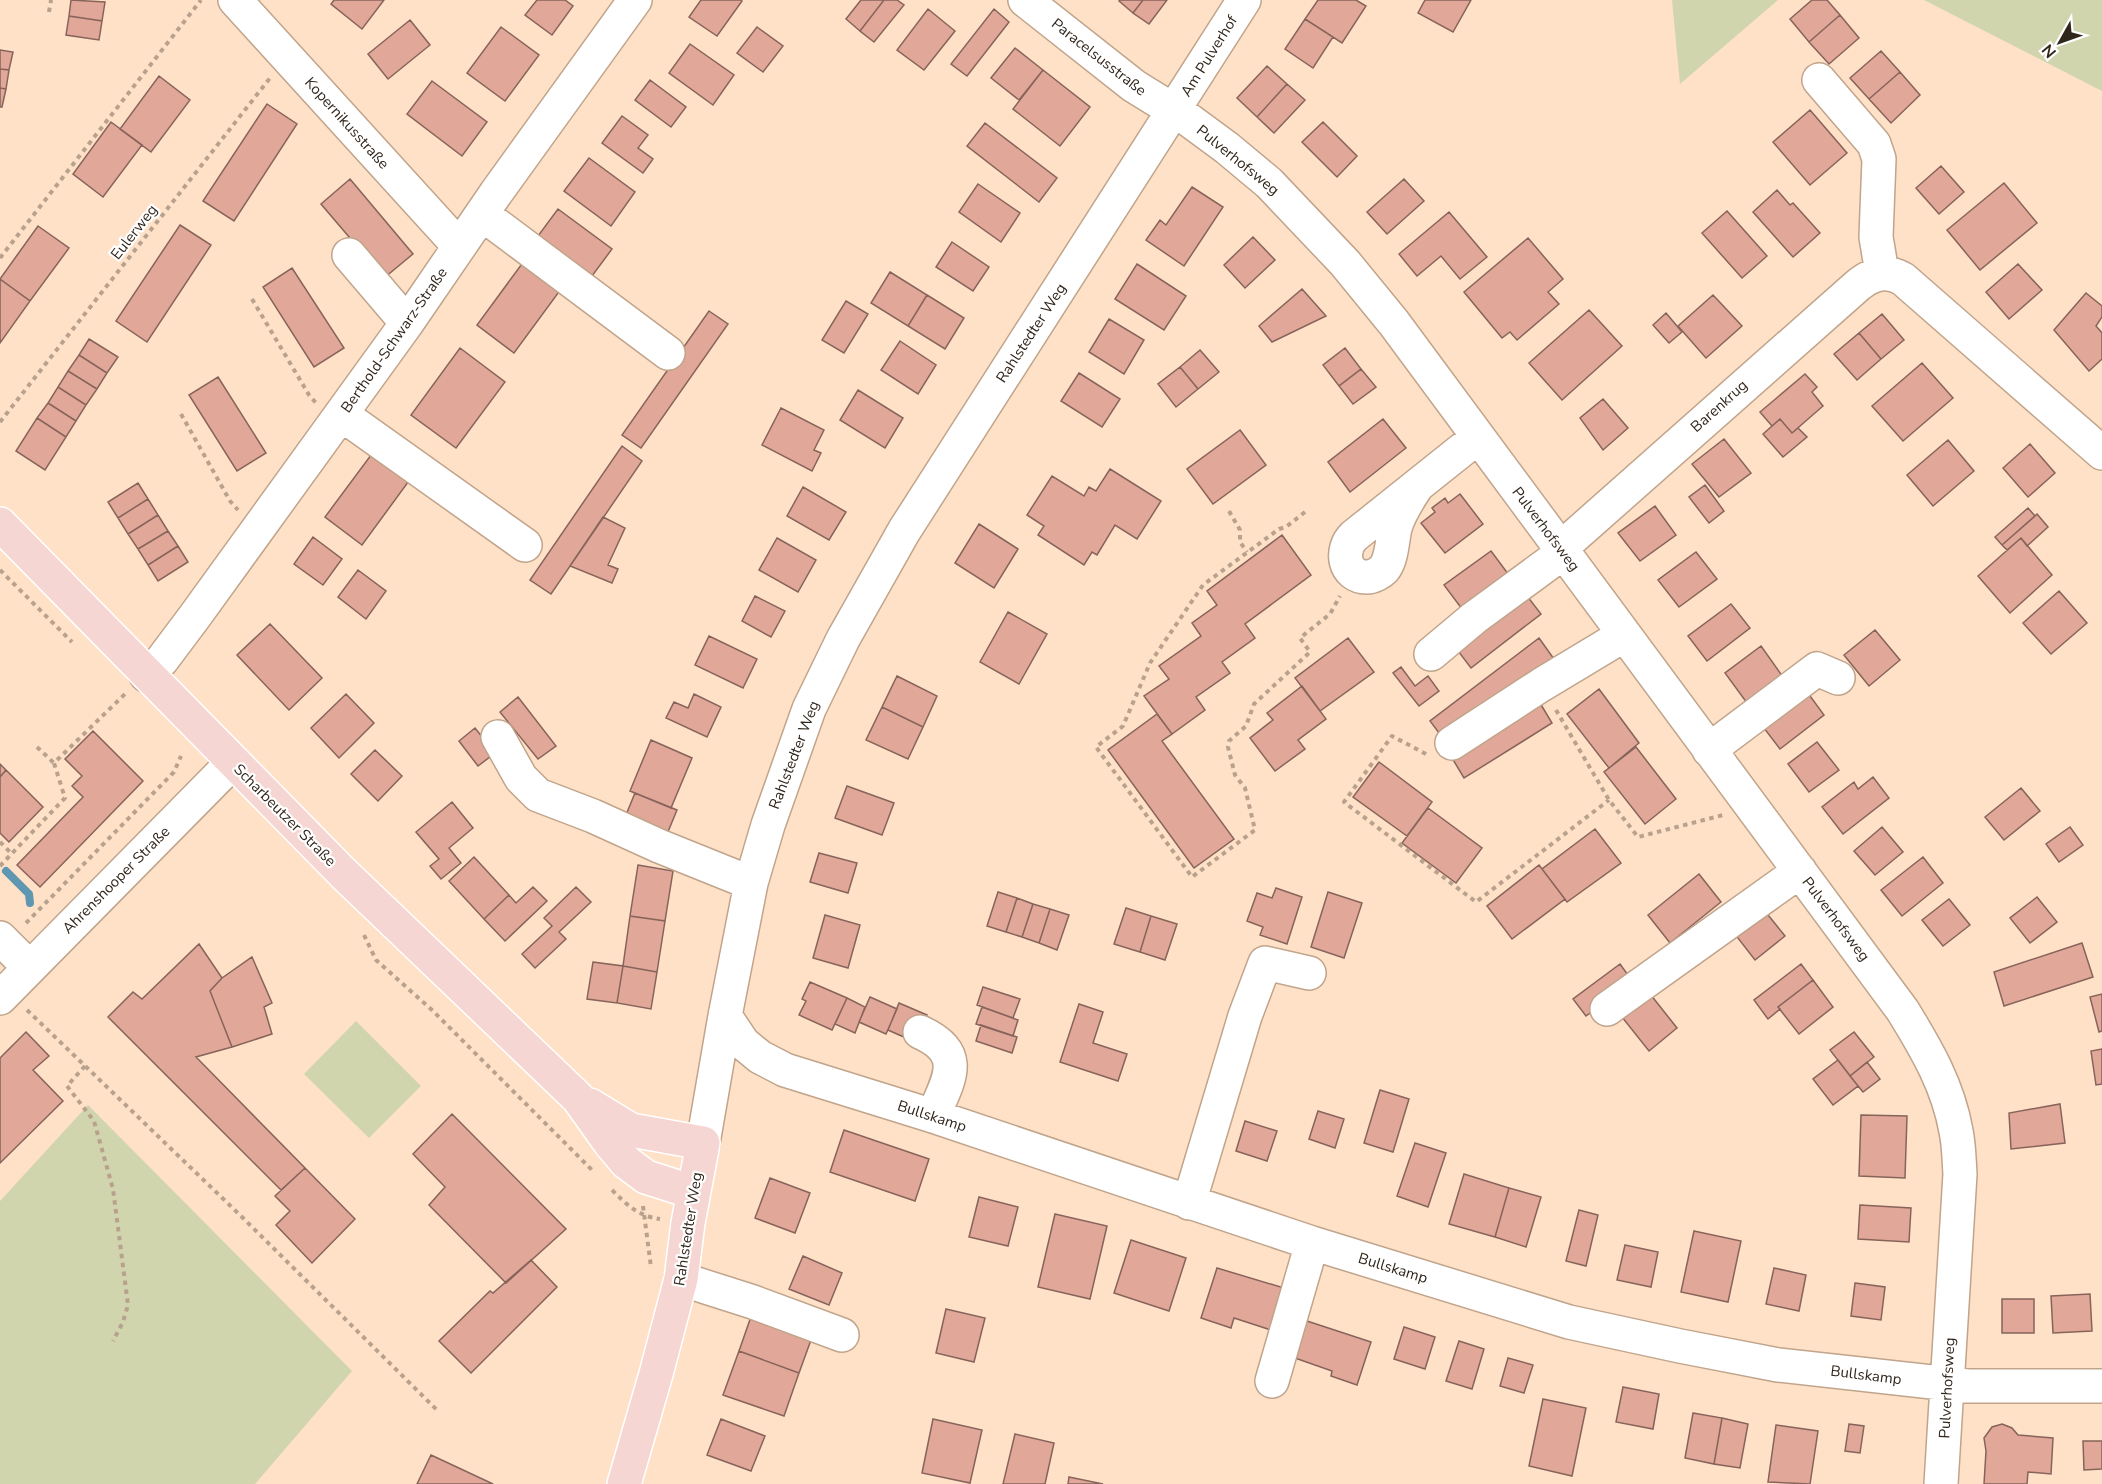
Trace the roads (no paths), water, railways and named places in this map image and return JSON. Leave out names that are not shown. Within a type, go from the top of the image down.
[{"type":"main road","name":"Scharbeutzer Straße","points":[[0,524],[344,874],[578,1098],[626,1162],[646,1177],[693,1192]]},
{"type":"main road","name":"Scharbeutzer Straße","points":[[578,1098],[631,1130],[703,1143]]},
{"type":"main road","name":"Rahlstedter Weg","points":[[624,1484],[656,1374],[666,1276],[693,1192],[703,1143]]},
{"type":"street","name":"Kopernikusstraße","points":[[235,0],[459,246]]},
{"type":"street","name":"Berthold-Schwarz-Straße","points":[[146,675],[168,654],[635,0]]},
{"type":"street","name":"Paracelsusstraße","points":[[1025,0],[1134,86],[1174,111]]},
{"type":"street","name":"Am Pulverhof","points":[[1174,111],[1244,0]]},
{"type":"street","points":[[1819,80],[1874,144],[1879,159],[1876,237],[1882,273],[1896,275],[1903,279],[2099,444]]},
{"type":"street","name":"Pulverhofsweg","points":[[1174,111],[1227,148],[1269,183],[1306,219],[1394,323],[1903,1011],[1928,1050],[1950,1104],[1957,1133],[1960,1174],[1941,1484]]},
{"type":"street","name":"Rahlstedter Weg","points":[[703,1143],[724,1016],[751,883],[809,710],[843,639],[904,531],[1174,111]]},
{"type":"street","points":[[482,214],[668,353]]},
{"type":"street","points":[[349,255],[407,322]]},
{"type":"street","name":"Barenkrug","points":[[1431,654],[1563,550],[1865,279],[1882,273]]},
{"type":"street","points":[[339,417],[525,545]]},
{"type":"street","points":[[1416,486],[1478,438]]},
{"type":"street","points":[[1452,743],[1624,634]]},
{"type":"street","points":[[1710,750],[1816,669],[1838,678]]},
{"type":"street","points":[[498,737],[521,778],[538,795],[751,883]]},
{"type":"street","name":"Ahrenshooper Straße","points":[[3,995],[232,762]]},
{"type":"street","points":[[1607,1009],[1800,871]]},
{"type":"street","points":[[3,941],[29,967]]},
{"type":"street","points":[[1189,1203],[1245,1016],[1265,963],[1309,973]]},
{"type":"street","name":"Bullskamp","points":[[724,1016],[743,1043],[752,1051],[785,1070],[933,1116],[1312,1243],[1569,1322],[1778,1365],[1968,1386],[2102,1386]]},
{"type":"street","points":[[920,1032],[935,1038],[951,1060],[952,1068],[948,1082],[933,1116]]},
{"type":"street","points":[[1272,1381],[1312,1243]]},
{"type":"street","points":[[666,1276],[720,1291],[842,1335]]},
{"type":"waterway","points":[[6,871],[29,894],[30,903]]}]
